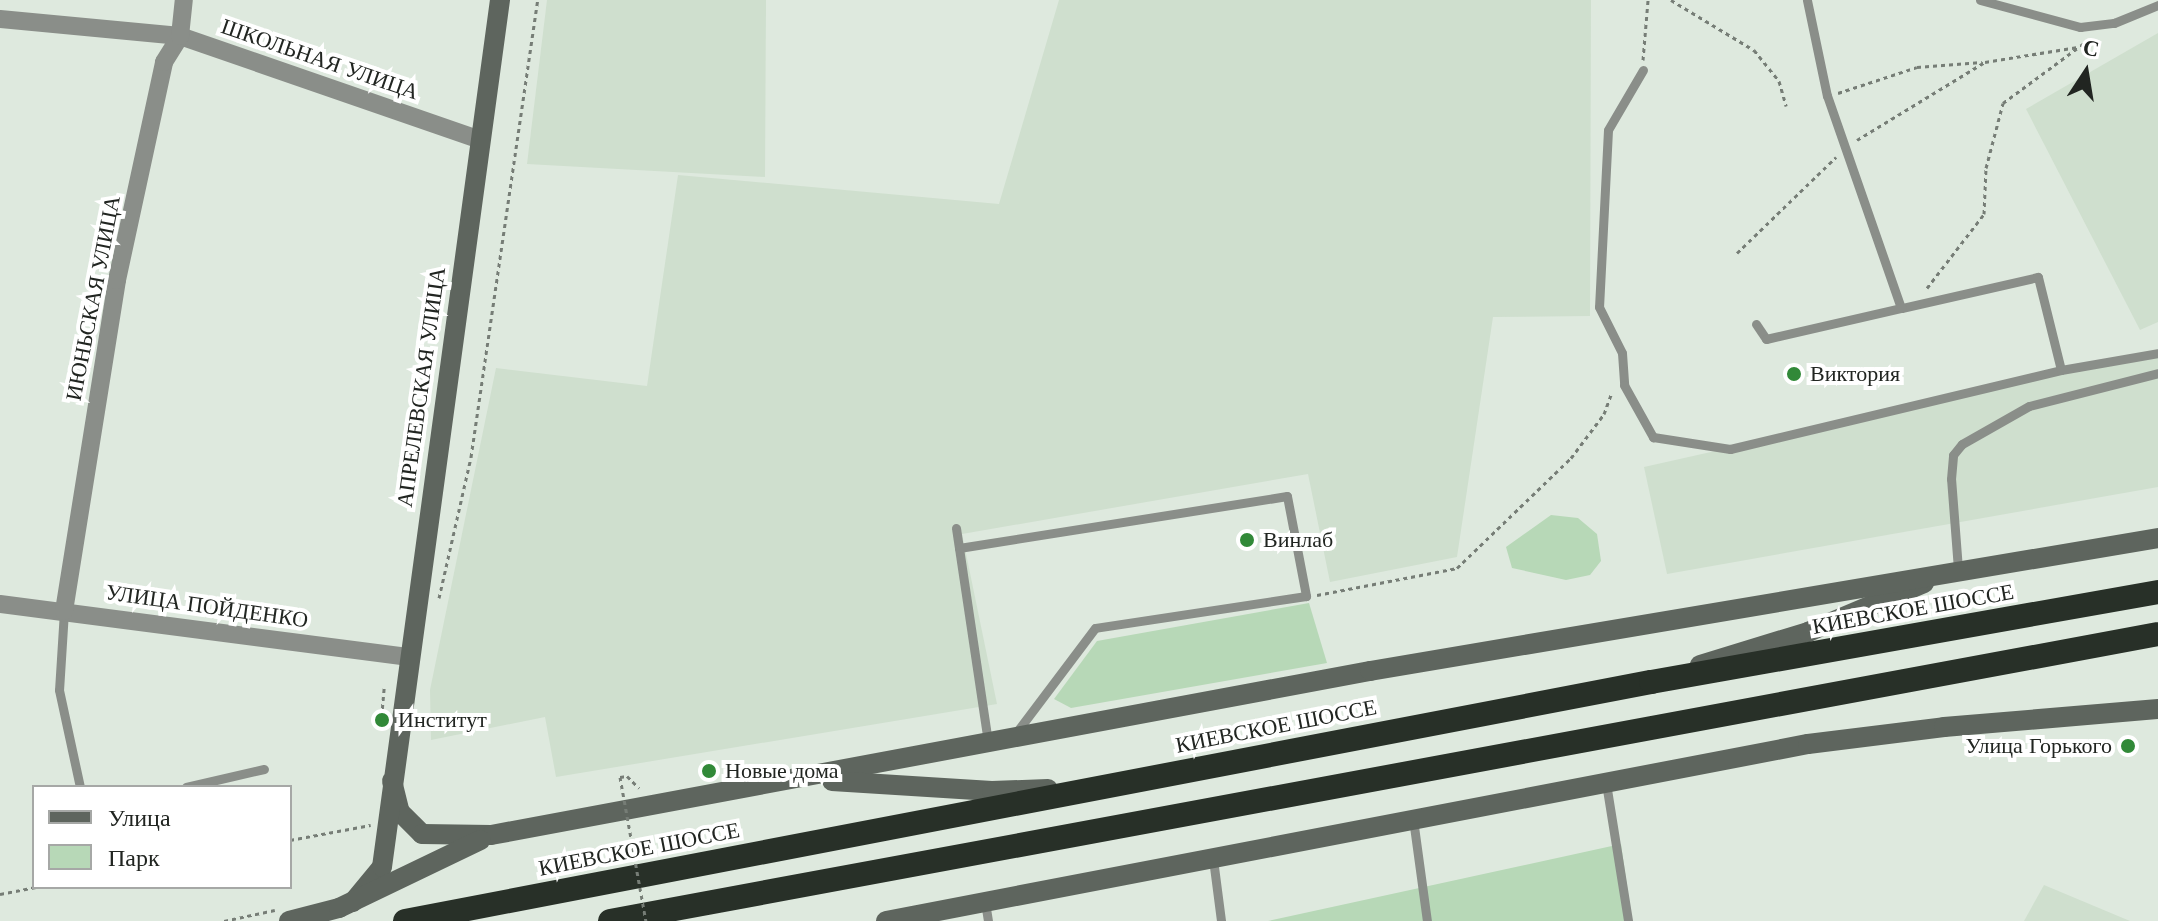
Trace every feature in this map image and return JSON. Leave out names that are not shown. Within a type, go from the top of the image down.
[{"type":"highway","name":"КИЕВСКОЕ ШОССЕ","points":[[405,921],[1651,682],[2158,592]]},
{"type":"highway","points":[[610,921],[2158,634]]},
{"type":"main road","name":"АПРЕЛЕВСКАЯ УЛИЦА","points":[[353,902],[382,867],[408,657],[500,0]]},
{"type":"main road","points":[[392,781],[400,812],[422,834],[491,835],[746,786],[1958,569],[2158,538]]},
{"type":"main road","points":[[1651,682],[1808,632],[1958,569]]},
{"type":"main road","points":[[886,921],[986,912],[1213,859],[1808,744],[1944,727],[2158,709]]},
{"type":"main road","points":[[746,786],[845,780],[992,791],[1100,786]]},
{"type":"main road","points":[[289,914],[353,902],[491,835]]},
{"type":"street","name":"ИЮНЬСКАЯ УЛИЦА","points":[[64,611],[117,280],[164,62],[180,36],[184,0]]},
{"type":"street","name":"ШКОЛЬНАЯ УЛИЦА","points":[[0,19],[180,36],[480,140]]},
{"type":"street","name":"УЛИЦА ПОЙДЕНКО","points":[[0,604],[408,657]]},
{"type":"lane","points":[[1807,0],[1827,96],[1901,308]]},
{"type":"lane","points":[[1980,0],[2080,27],[2114,23],[2158,5]]},
{"type":"lane","points":[[1643,70],[1608,130],[1599,307],[1622,353],[1624,385],[1653,437],[1730,449],[2061,370],[2158,353]]},
{"type":"lane","points":[[1756,324],[1766,339],[2038,277],[2061,370]]},
{"type":"lane","points":[[1958,569],[1951,479],[1953,455],[1962,444],[2029,406],[2158,373]]},
{"type":"lane","points":[[959,548],[1287,496],[1306,596],[1095,628],[997,742]]},
{"type":"lane","points":[[956,528],[997,742]]},
{"type":"lane","points":[[64,611],[59,690],[80,785]]},
{"type":"lane","points":[[195,785],[264,769]]},
{"type":"lane","points":[[1606,783],[1628,921]]},
{"type":"lane","points":[[1413,819],[1427,921]]},
{"type":"lane","points":[[1213,859],[1221,921]]},
{"type":"path","points":[[437,605],[471,457],[538,0]]},
{"type":"path","points":[[1643,70],[1648,0]]},
{"type":"path","points":[[1671,0],[1754,50],[1779,81],[1786,106]]},
{"type":"path","points":[[1918,304],[1941,264],[1984,214],[1986,168],[2003,103],[2114,23]]},
{"type":"path","points":[[1827,96],[1917,67],[1985,62],[2078,47]]},
{"type":"path","points":[[1737,253],[1845,148],[1985,62]]},
{"type":"path","points":[[1306,596],[1457,568],[1591,435],[1604,414],[1622,353]]},
{"type":"path","points":[[381,735],[384,688]]},
{"type":"path","points":[[611,797],[623,795],[643,792],[627,776],[620,777],[623,795],[646,921]]},
{"type":"path","points":[[292,840],[375,824],[375,836]]},
{"type":"path","points":[[0,894],[32,888]]},
{"type":"path","points":[[224,921],[289,914]]},
{"type":"shaded area","points":[[547,0],[766,0],[765,177],[527,164]]},
{"type":"shaded area","points":[[1059,0],[1591,0],[1590,316],[1493,317],[1457,557],[1330,582],[1308,474],[962,534],[997,704],[556,777],[545,717],[431,740],[430,690],[496,368],[647,386],[678,175],[999,204]]},
{"type":"shaded area","points":[[2158,33],[2158,322],[2140,330],[2026,109]]},
{"type":"shaded area","points":[[2158,352],[2158,487],[1667,574],[1644,467]]},
{"type":"shaded area","points":[[2044,885],[2130,921],[2024,921]]},
{"type":"green space","points":[[1551,515],[1578,518],[1597,534],[1601,561],[1590,575],[1566,580],[1512,568],[1506,547]]},
{"type":"green space","points":[[1309,603],[1327,663],[1071,708],[1054,699],[1097,641]]},
{"type":"green space","points":[[1621,844],[1632,921],[1268,921]]},
{"type":"place","name":"Виктория","points":[[1794,374]]},
{"type":"place","name":"Винлаб","points":[[1247,540]]},
{"type":"place","name":"Институт","points":[[382,720]]},
{"type":"place","name":"Улица Горького","points":[[2128,746]]},
{"type":"place","name":"Новые дома","points":[[709,771]]}]
